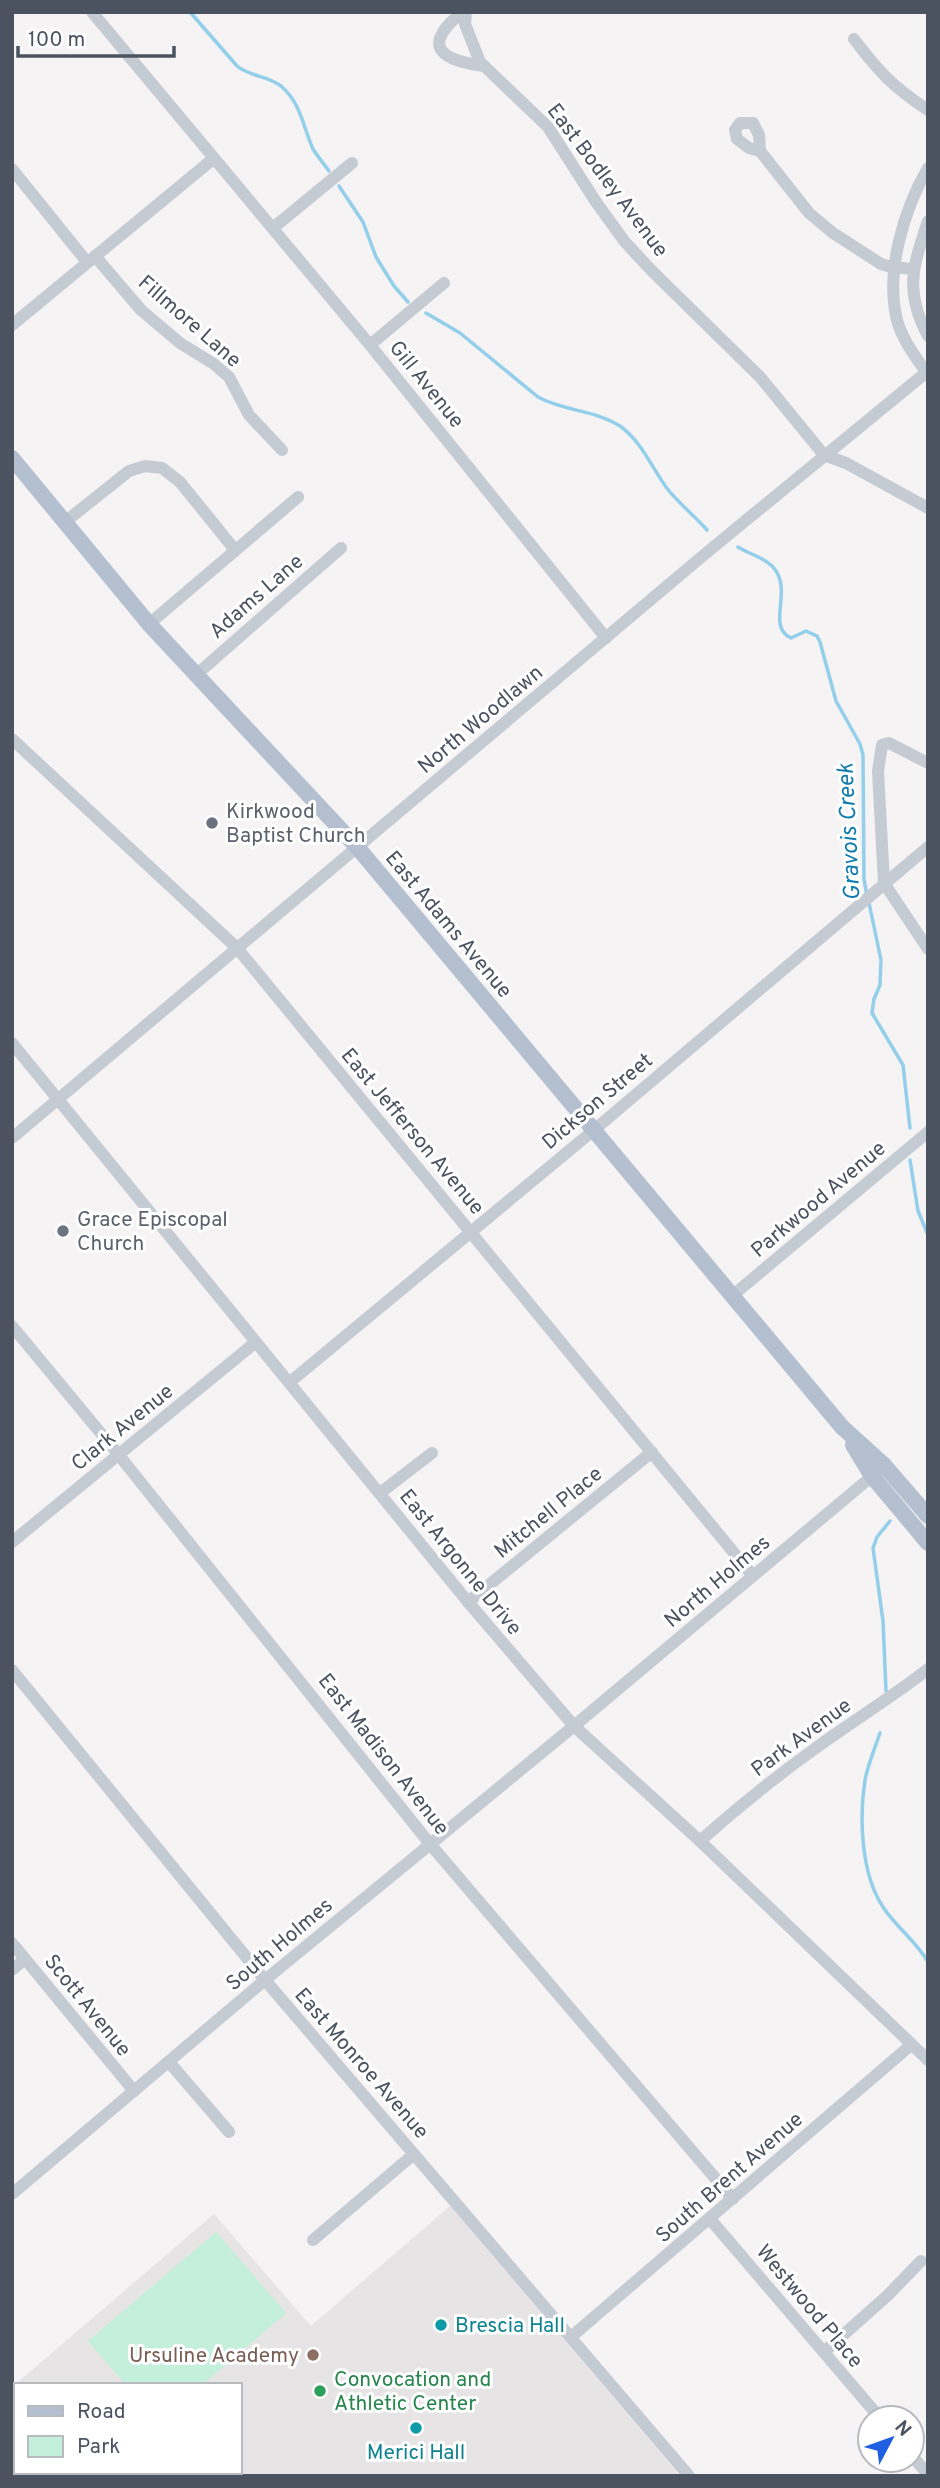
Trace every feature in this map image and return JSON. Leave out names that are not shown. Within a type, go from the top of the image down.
[{"type":"main road","name":"East Adams Avenue","points":[[12,457],[149,624],[358,848],[878,1471]]},
{"type":"main road","points":[[878,1471],[928,1516]]},
{"type":"main road","points":[[878,1471],[928,1543]]},
{"type":"street","name":"Gill Avenue","points":[[92,12],[370,345],[606,638]]},
{"type":"street","points":[[464,12],[440,35],[439,43],[442,51],[458,62],[484,66]]},
{"type":"street","name":"East Bodley Avenue","points":[[464,12],[471,42],[484,66],[548,127],[625,242],[761,378],[824,455]]},
{"type":"street","points":[[854,39],[875,67],[899,91],[928,110]]},
{"type":"street","points":[[760,151],[817,220],[855,249],[881,264],[913,269]]},
{"type":"street","points":[[12,325],[213,159]]},
{"type":"street","points":[[273,228],[352,163]]},
{"type":"street","points":[[927,372],[898,321],[893,283],[894,268],[914,196],[928,168]]},
{"type":"street","name":"Fillmore Lane","points":[[12,169],[91,259],[141,310],[180,343],[214,364],[229,377],[248,415],[282,450]]},
{"type":"street","points":[[928,221],[913,269],[912,290],[928,336]]},
{"type":"street","points":[[370,345],[444,283]]},
{"type":"street","name":"North Woodlawn","points":[[12,1138],[824,455],[927,372]]},
{"type":"street","points":[[824,455],[846,463],[928,509]]},
{"type":"street","points":[[65,522],[130,471],[145,466],[162,468],[180,482],[236,550]]},
{"type":"street","points":[[149,624],[298,497]]},
{"type":"street","name":"Adams Lane","points":[[197,674],[341,548]]},
{"type":"street","name":"East Jefferson Avenue","points":[[12,739],[237,948],[753,1576]]},
{"type":"street","points":[[928,763],[889,743],[883,746],[878,771],[879,887],[928,949]]},
{"type":"street","name":"Dickson Street","points":[[290,1382],[594,1130],[928,847]]},
{"type":"street","name":"East Argonne Drive","points":[[12,1043],[468,1602],[574,1726],[700,1842],[911,2045],[926,2055]]},
{"type":"street","name":"Parkwood Avenue","points":[[732,1296],[928,1132]]},
{"type":"street","name":"East Madison Avenue","points":[[12,1326],[118,1454],[430,1844],[733,2199]]},
{"type":"street","name":"Clark Avenue","points":[[12,1542],[256,1342]]},
{"type":"street","name":"Mitchell Place","points":[[468,1602],[652,1452]]},
{"type":"street","points":[[380,1493],[432,1453]]},
{"type":"street","name":"North Holmes","points":[[574,1726],[878,1471]]},
{"type":"street","name":"Park Avenue","points":[[700,1842],[767,1784],[928,1669]]},
{"type":"street","name":"East Monroe Avenue","points":[[12,1670],[265,1980],[689,2476]]},
{"type":"street","name":"South Holmes","points":[[12,2194],[265,1980],[574,1726]]},
{"type":"street","name":"Scott Avenue","points":[[12,1943],[134,2091]]},
{"type":"street","points":[[12,1970],[25,1959]]},
{"type":"street","name":"South Brent Avenue","points":[[571,2337],[911,2045]]},
{"type":"street","points":[[169,2062],[229,2132]]},
{"type":"street","points":[[313,2240],[414,2154]]},
{"type":"street","name":"Westwood Place","points":[[710,2219],[868,2404]]},
{"type":"street","points":[[824,2352],[922,2261]]},
{"type":"shaded area","name":"Ursuline Academy","points":[[450,2206],[680,2476],[26,2474],[242,2474],[242,2383],[17,2383],[214,2214],[311,2326]]},
{"type":"shaded area","name":"Ursuline Academy","points":[[14,2385],[14,2466],[12,2465]]},
{"type":"green space","points":[[216,2232],[286,2313],[204,2383],[124,2383],[88,2341]]},
{"type":"waterway","name":"Gravois Creek","points":[[190,12],[237,66],[276,82],[288,93],[297,108],[313,149],[329,171]]},
{"type":"waterway","name":"Gravois Creek","points":[[339,186],[363,222],[376,257],[394,286],[408,302]]},
{"type":"waterway","name":"Gravois Creek","points":[[426,313],[460,333],[538,397],[620,426],[640,446],[670,493],[707,530]]},
{"type":"waterway","name":"Gravois Creek","points":[[738,547],[768,563],[778,575],[781,585],[780,625],[784,632],[791,638],[806,631],[817,636],[836,701],[860,744],[863,755],[864,879],[867,896]]},
{"type":"waterway","name":"Gravois Creek","points":[[869,903],[881,960],[880,985],[872,1013],[903,1065],[910,1128]]},
{"type":"waterway","name":"Gravois Creek","points":[[910,1160],[918,1211],[928,1235]]},
{"type":"waterway","name":"Gravois Creek","points":[[886,1691],[883,1621],[873,1548],[877,1537],[890,1521]]},
{"type":"waterway","name":"Gravois Creek","points":[[880,1733],[868,1768],[863,1795],[862,1828],[866,1862],[870,1879],[883,1907],[928,1962]]},
{"type":"place","name":"Kirkwood Baptist Church","points":[[212,823]]},
{"type":"place","name":"Grace Episcopal Church","points":[[63,1231]]},
{"type":"place","name":"Brescia Hall","points":[[441,2325]]},
{"type":"place","name":"Ursuline Academy","points":[[313,2355]]},
{"type":"place","name":"Convocation and Athletic Center","points":[[320,2391]]},
{"type":"place","name":"Merici Hall","points":[[416,2428]]}]
